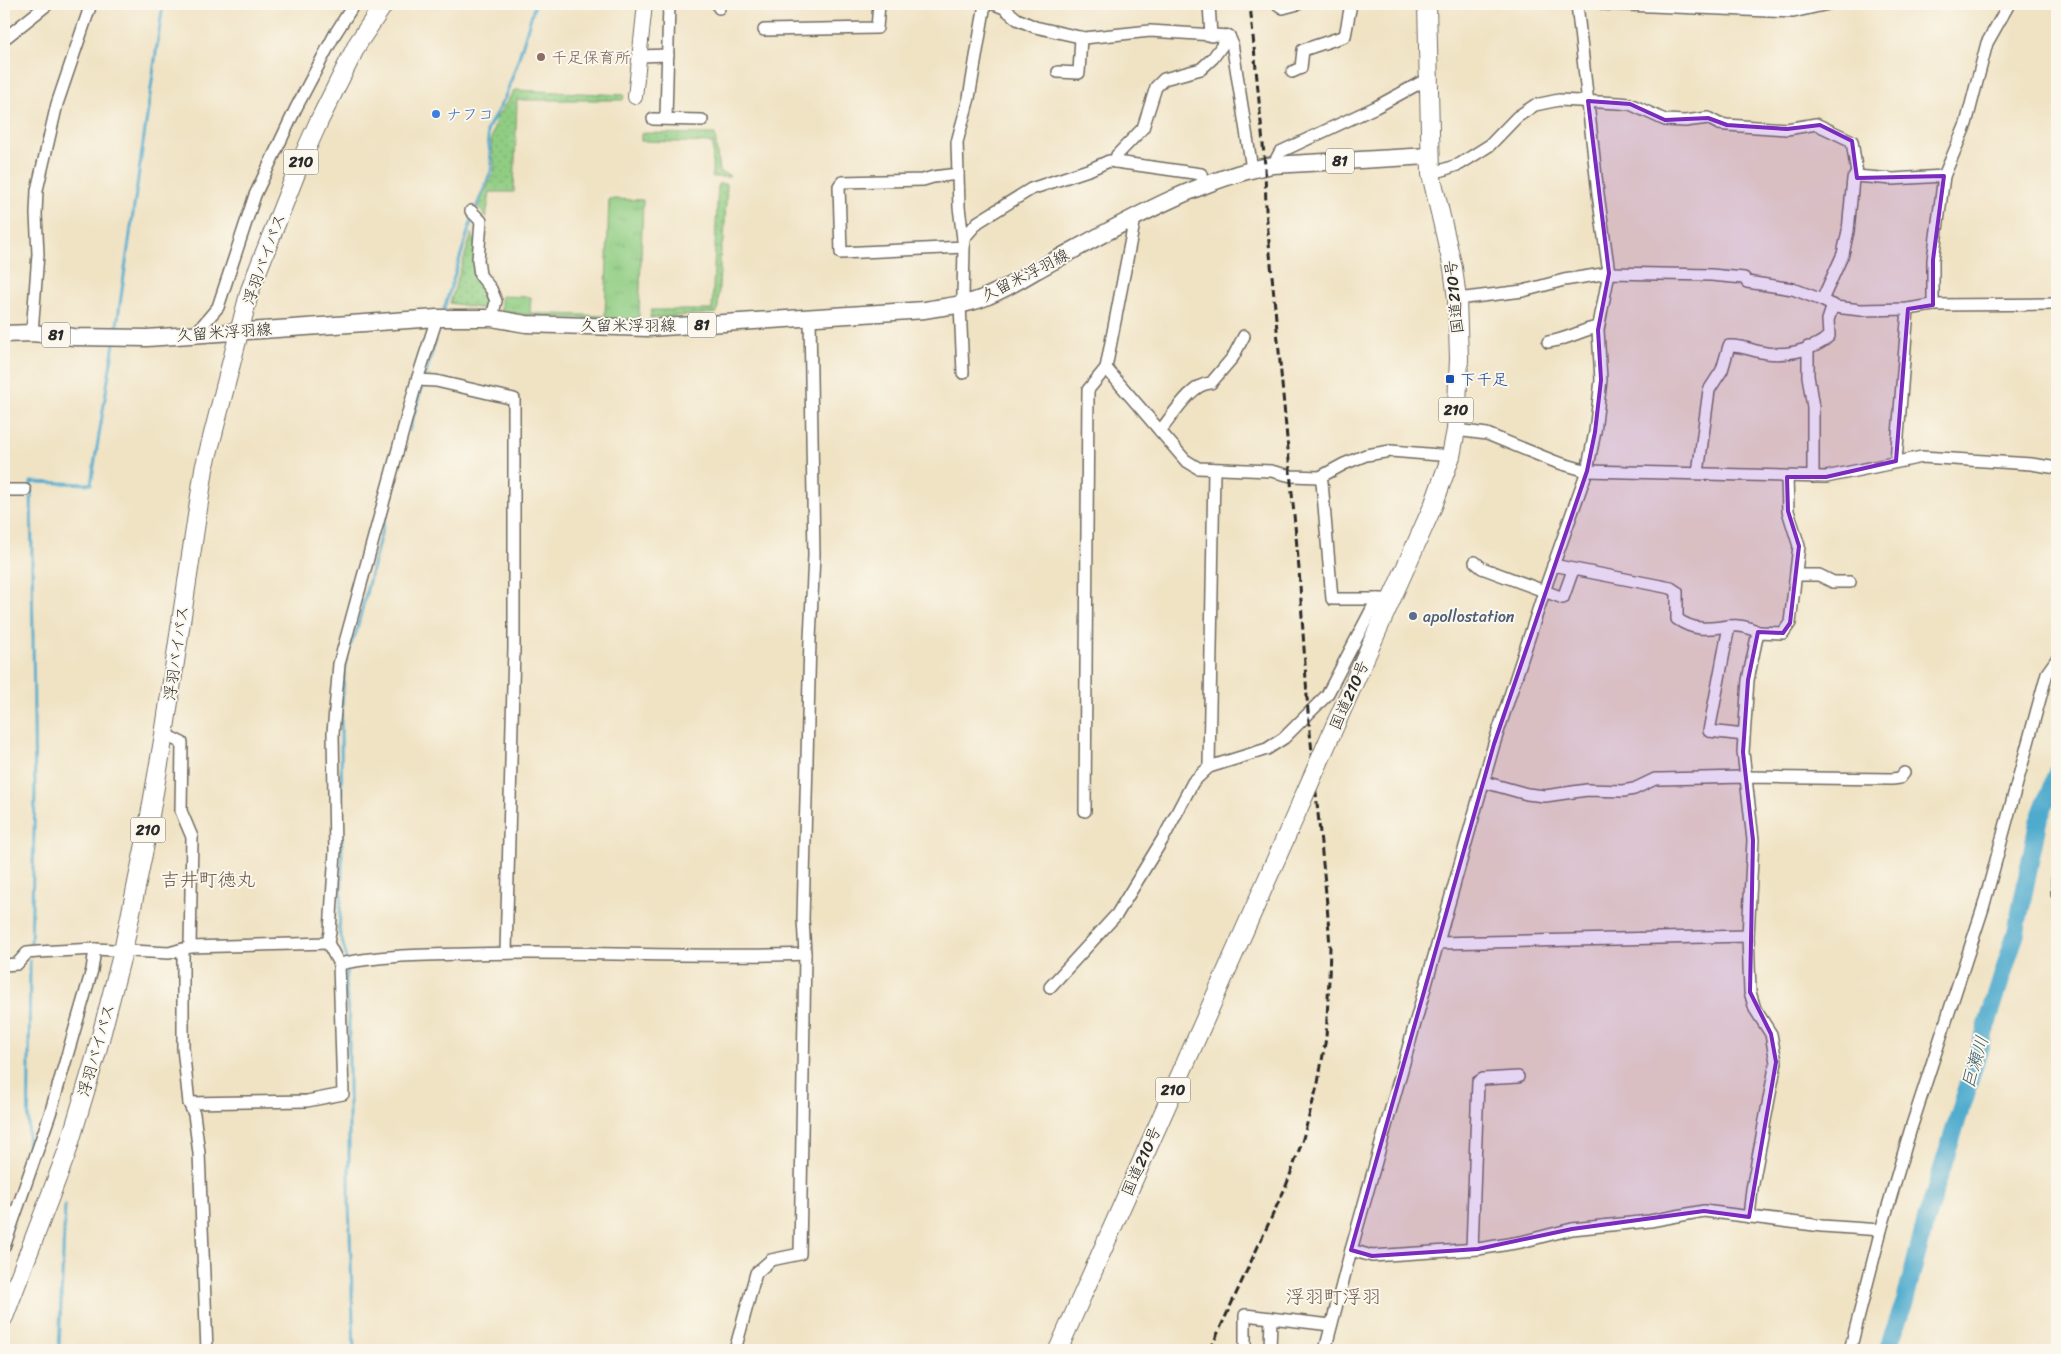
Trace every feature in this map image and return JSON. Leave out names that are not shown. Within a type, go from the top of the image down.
[{"type":"highway","name":"浮羽バイパス","points":[[4,1317],[67,1152],[96,1055],[123,951],[145,844],[162,744],[204,469],[250,290],[300,164],[358,43],[384,4]]},
{"type":"highway","name":"国道210号","points":[[1058,1350],[1290,830],[1337,721],[1385,599],[1433,506],[1451,456],[1456,430],[1459,358],[1457,299],[1430,165],[1427,4]]},
{"type":"main road","name":"81","points":[[1252,169],[1273,165],[1430,165]]},
{"type":"main road","name":"久留米浮羽線","points":[[4,334],[32,333],[74,337],[115,337],[437,318],[492,318],[526,324],[630,328],[925,310],[987,297],[1135,218],[1206,186],[1252,169]]},
{"type":"street","points":[[4,39],[48,4]]},
{"type":"street","points":[[32,333],[38,254],[37,190],[57,104],[91,4]]},
{"type":"street","points":[[196,333],[218,307],[255,195],[296,108],[335,34],[354,4]]},
{"type":"street","points":[[635,97],[645,4]]},
{"type":"street","points":[[666,118],[669,4]]},
{"type":"street","points":[[764,30],[877,28],[880,4]]},
{"type":"street","points":[[963,373],[960,304],[963,296],[963,243],[959,207],[957,142],[970,98],[985,4]]},
{"type":"street","points":[[994,4],[1004,8],[1017,19],[1035,27],[1081,37],[1150,31],[1229,36]]},
{"type":"street","points":[[1209,4],[1211,36]]},
{"type":"street","points":[[1276,4],[1283,8],[1298,4]]},
{"type":"street","points":[[1292,72],[1301,68],[1303,50],[1345,36],[1351,4]]},
{"type":"street","points":[[1325,1350],[1351,1250],[1484,782],[1544,592],[1587,471],[1595,432],[1600,380],[1598,327],[1608,273],[1577,4]]},
{"type":"street","points":[[1604,4],[1760,7],[1793,12],[1828,4]]},
{"type":"street","points":[[1933,305],[1933,260],[1944,176],[1966,124],[1987,43],[2009,4]]},
{"type":"street","points":[[1115,162],[1117,156],[1143,128],[1156,87],[1164,79],[1201,69],[1213,58],[1229,36]]},
{"type":"street","points":[[1229,36],[1241,92],[1252,169]]},
{"type":"street","points":[[1058,72],[1079,73],[1081,37]]},
{"type":"street","points":[[640,56],[668,55]]},
{"type":"street","points":[[1273,165],[1280,152],[1376,107],[1429,78]]},
{"type":"street","points":[[1430,165],[1460,164],[1490,146],[1516,117],[1535,105],[1559,100],[1630,104],[1666,120],[1685,121],[1708,118],[1719,124],[1787,129],[1820,124],[1852,141],[1858,168],[1857,174],[1853,179],[1848,231],[1843,254],[1828,302],[1829,336],[1824,341],[1808,347],[1772,354],[1729,346],[1722,370],[1710,390],[1698,473]]},
{"type":"street","points":[[653,119],[702,120]]},
{"type":"street","points":[[958,174],[923,180],[842,182],[839,186],[841,253],[963,243],[978,222],[1031,189],[1109,161],[1201,174],[1206,186]]},
{"type":"street","points":[[1855,176],[1860,178],[1944,176]]},
{"type":"street","points":[[474,214],[481,221],[478,260],[480,275],[491,290],[496,301],[492,318]]},
{"type":"street","points":[[1085,811],[1088,390],[1106,368],[1135,218]]},
{"type":"street","points":[[1457,299],[1522,291],[1564,280],[1608,273],[1710,275],[1744,278],[1747,282],[1793,289],[1828,302],[1861,310],[1908,309],[1933,305],[2057,304]]},
{"type":"street","points":[[1896,461],[1908,309]]},
{"type":"street","points":[[328,943],[335,851],[333,733],[339,664],[417,380],[437,318]]},
{"type":"street","points":[[735,1350],[756,1273],[771,1260],[800,1254],[805,954],[803,919],[814,555],[810,318]]},
{"type":"street","points":[[1548,342],[1559,341],[1598,327]]},
{"type":"street","points":[[1160,431],[1190,394],[1200,385],[1211,383],[1233,357],[1244,336]]},
{"type":"street","points":[[1808,347],[1808,376],[1813,407],[1813,477]]},
{"type":"street","points":[[1106,368],[1185,460],[1198,468],[1271,471],[1291,476],[1320,477],[1344,464],[1391,451],[1451,456]]},
{"type":"street","points":[[417,380],[436,381],[514,399],[514,648],[506,952]]},
{"type":"street","points":[[1456,430],[1487,434],[1556,462],[1587,471],[1826,477],[1896,461],[1922,458],[2031,464],[2057,468]]},
{"type":"street","points":[[1209,767],[1214,470]]},
{"type":"street","points":[[1320,477],[1322,482],[1332,599],[1385,599]]},
{"type":"street","points":[[1553,565],[1671,588],[1677,592],[1676,619],[1696,629],[1729,626],[1748,627],[1758,632],[1783,633],[1790,623],[1799,546],[1788,511],[1787,477]]},
{"type":"street","points":[[4,490],[26,490]]},
{"type":"street","points":[[1475,562],[1482,568],[1563,598],[1573,570]]},
{"type":"street","points":[[1796,575],[1819,575],[1833,582],[1850,582]]},
{"type":"street","points":[[1050,987],[1118,914],[1193,782],[1209,767],[1267,749],[1284,738],[1327,695],[1385,599]]},
{"type":"street","points":[[1729,626],[1709,731],[1744,735]]},
{"type":"street","points":[[1749,1217],[1752,1189],[1776,1062],[1771,1034],[1755,1009],[1750,992],[1748,936],[1753,840],[1742,752],[1748,680],[1758,632]]},
{"type":"street","points":[[1850,1350],[1881,1230],[1911,1128],[1983,908],[2047,673],[2057,659]]},
{"type":"street","points":[[172,738],[182,744],[181,811],[192,837],[183,1048],[189,1103],[194,1114],[199,1153],[207,1350]]},
{"type":"street","points":[[1484,782],[1527,794],[1544,796],[1588,790],[1623,791],[1634,789],[1655,779],[1744,777],[1892,779],[1900,778],[1904,774]]},
{"type":"street","points":[[2057,880],[2057,894]]},
{"type":"street","points":[[1438,943],[1748,936]]},
{"type":"street","points":[[4,965],[17,964],[27,953],[95,949],[169,953],[187,949],[328,943]]},
{"type":"street","points":[[189,1103],[307,1101],[343,1094],[346,963],[328,943]]},
{"type":"street","points":[[4,1247],[50,1114],[92,970],[95,949]]},
{"type":"street","points":[[346,963],[385,956],[506,952],[756,956],[805,954]]},
{"type":"street","points":[[1472,1250],[1478,1082],[1483,1079],[1518,1077]]},
{"type":"street","points":[[1351,1250],[1372,1256],[1472,1250],[1521,1242],[1572,1228],[1650,1221],[1704,1211],[1881,1230]]},
{"type":"street","points":[[1245,1350],[1245,1316],[1331,1325]]},
{"type":"street","points":[[1270,1350],[1271,1318]]},
{"type":"highlighted area","points":[[1588,101],[1630,104],[1665,120],[1708,118],[1727,125],[1787,129],[1820,125],[1852,141],[1857,178],[1944,176],[1933,260],[1933,305],[1908,309],[1896,461],[1826,477],[1787,477],[1788,511],[1799,546],[1790,623],[1783,633],[1758,632],[1748,680],[1743,752],[1753,840],[1750,992],[1771,1034],[1776,1062],[1749,1217],[1704,1211],[1572,1229],[1478,1249],[1372,1256],[1351,1250],[1494,744],[1587,471],[1595,432],[1601,380],[1598,330],[1609,273]]},
{"type":"green space","points":[[515,90],[624,95],[623,100],[517,100],[514,192],[490,192],[486,218],[478,206],[495,170],[491,141],[496,118]]},
{"type":"green space","points":[[641,133],[715,134],[719,172],[729,175],[729,177],[712,177],[713,143],[641,141]]},
{"type":"green space","points":[[718,184],[727,184],[718,310],[716,313],[650,318],[651,310],[712,310]]},
{"type":"green space","points":[[609,199],[643,200],[639,317],[620,320],[578,319],[501,311],[501,296],[531,297],[530,313],[605,316]]},
{"type":"green space","points":[[472,233],[491,298],[490,310],[450,303]]},
{"type":"waterway","points":[[116,332],[163,4]]},
{"type":"waterway","points":[[475,210],[492,169],[487,130],[505,97],[535,4]]},
{"type":"waterway","points":[[444,309],[473,216]]},
{"type":"waterway","points":[[425,378],[435,341]]},
{"type":"waterway","points":[[31,944],[35,795],[31,482],[91,484],[114,343]]},
{"type":"waterway","points":[[409,431],[423,384]]},
{"type":"waterway","points":[[354,1350],[349,1202],[349,1018],[345,985],[347,968],[345,951],[339,930],[342,884],[341,721],[347,653],[356,633],[394,482]]},
{"type":"waterway","name":"巨瀬川","points":[[1887,1350],[1905,1301],[1926,1220],[2016,932],[2038,822],[2057,772]]},
{"type":"waterway","points":[[28,1159],[30,960]]},
{"type":"waterway","points":[[59,1350],[65,1205]]},
{"type":"railway","points":[[1210,1350],[1286,1186],[1302,1142],[1318,1083],[1326,1038],[1330,947],[1308,712],[1299,569],[1266,210],[1265,166],[1250,4]]},
{"type":"place","name":"千足保育所","points":[[541,57]]},
{"type":"place","name":"ナフコ","points":[[436,114]]},
{"type":"place","name":"下千足","points":[[1450,379]]},
{"type":"place","name":"apollostation","points":[[1413,616]]},
{"type":"district","name":"吉井町徳丸","points":[[208,879]]},
{"type":"district","name":"浮羽町浮羽","points":[[1333,1296]]}]
